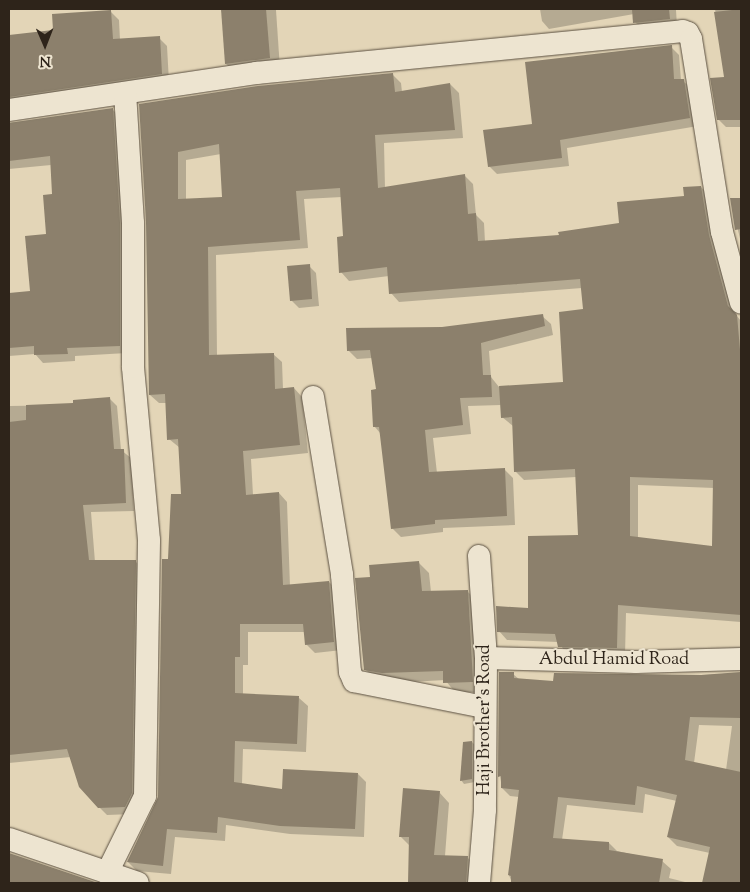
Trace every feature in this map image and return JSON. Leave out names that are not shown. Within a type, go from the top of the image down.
[{"type":"street","points":[[9,110],[256,73],[688,33],[722,232],[741,303]]},
{"type":"street","points":[[107,873],[145,796],[146,787],[149,540],[133,367],[133,223],[125,93]]},
{"type":"street","points":[[313,397],[342,575],[350,672],[354,681],[484,707]]},
{"type":"street","name":"Haji Brother's Road","points":[[479,556],[486,658],[484,707],[485,810],[479,883]]},
{"type":"street","name":"Abdul Hamid Road","points":[[486,658],[636,662],[741,659]]},
{"type":"street","points":[[9,839],[138,883]]},
{"type":"building","points":[[221,9],[266,9],[270,58],[225,64]]},
{"type":"building","points":[[632,9],[669,9],[670,19],[633,23]]},
{"type":"building","points":[[741,9],[741,120],[717,120],[710,78],[724,77],[714,12]]},
{"type":"building","points":[[111,10],[113,39],[160,36],[162,74],[9,97],[9,35],[53,30],[52,14]]},
{"type":"building","points":[[672,45],[674,79],[684,79],[690,118],[560,140],[562,158],[488,167],[483,130],[532,124],[525,62]]},
{"type":"building","points":[[393,73],[395,92],[450,83],[455,130],[375,135],[378,188],[465,174],[468,214],[476,213],[478,241],[559,235],[558,232],[619,223],[617,202],[684,196],[683,187],[701,186],[709,235],[728,306],[737,315],[741,361],[741,615],[618,605],[617,648],[558,647],[555,634],[497,632],[496,606],[528,608],[528,536],[578,535],[575,469],[514,472],[512,417],[501,418],[499,386],[563,382],[559,312],[583,309],[580,279],[389,294],[387,267],[339,273],[337,237],[343,236],[340,188],[296,191],[300,240],[208,247],[209,355],[274,353],[275,389],[294,387],[300,445],[243,451],[246,495],[279,492],[283,585],[329,581],[334,642],[305,645],[303,624],[240,624],[240,657],[235,657],[235,693],[299,696],[297,744],[235,741],[234,782],[282,789],[283,769],[358,773],[355,829],[280,826],[218,817],[217,833],[167,829],[163,866],[127,862],[158,797],[162,559],[168,559],[171,494],[181,494],[178,439],[167,440],[165,394],[149,395],[146,222],[139,104],[258,86]],"holes":[[[219,144],[222,197],[178,199],[178,152]],[[630,477],[713,480],[712,546],[630,536]]]},
{"type":"building","points":[[113,108],[120,223],[120,346],[67,348],[68,354],[34,355],[34,346],[9,348],[9,293],[30,291],[25,236],[46,234],[43,195],[52,194],[50,156],[9,161],[9,123]]},
{"type":"building","points":[[730,198],[741,198],[741,229],[735,230]]},
{"type":"building","points":[[310,264],[312,299],[290,301],[287,266]]},
{"type":"building","points":[[543,314],[545,326],[481,343],[483,375],[491,375],[492,397],[460,398],[463,425],[425,430],[429,472],[505,468],[507,516],[435,520],[435,524],[391,529],[379,427],[373,427],[371,390],[376,389],[370,350],[347,351],[346,328],[442,327]]},
{"type":"building","points":[[110,397],[114,449],[124,449],[126,503],[83,505],[89,560],[136,560],[132,793],[125,807],[98,808],[79,787],[67,749],[9,755],[9,422],[26,420],[26,405],[73,403],[73,400]]},
{"type":"building","points":[[419,561],[422,591],[468,590],[473,682],[443,683],[443,671],[382,673],[364,670],[355,578],[370,577],[369,565]]},
{"type":"building","points":[[499,672],[514,672],[514,678],[553,681],[554,673],[701,675],[741,672],[741,718],[690,717],[685,760],[741,772],[741,883],[702,883],[710,847],[667,837],[677,795],[637,786],[635,805],[558,797],[553,838],[609,842],[609,850],[663,859],[659,883],[511,883],[511,876],[508,875],[519,790],[501,788],[501,776],[498,777]]},
{"type":"building","points":[[472,741],[472,779],[460,781],[463,742]]},
{"type":"building","points":[[403,788],[440,791],[434,855],[468,856],[466,883],[408,883],[409,837],[399,837]]},
{"type":"building","points":[[9,853],[98,883],[9,883]]}]
